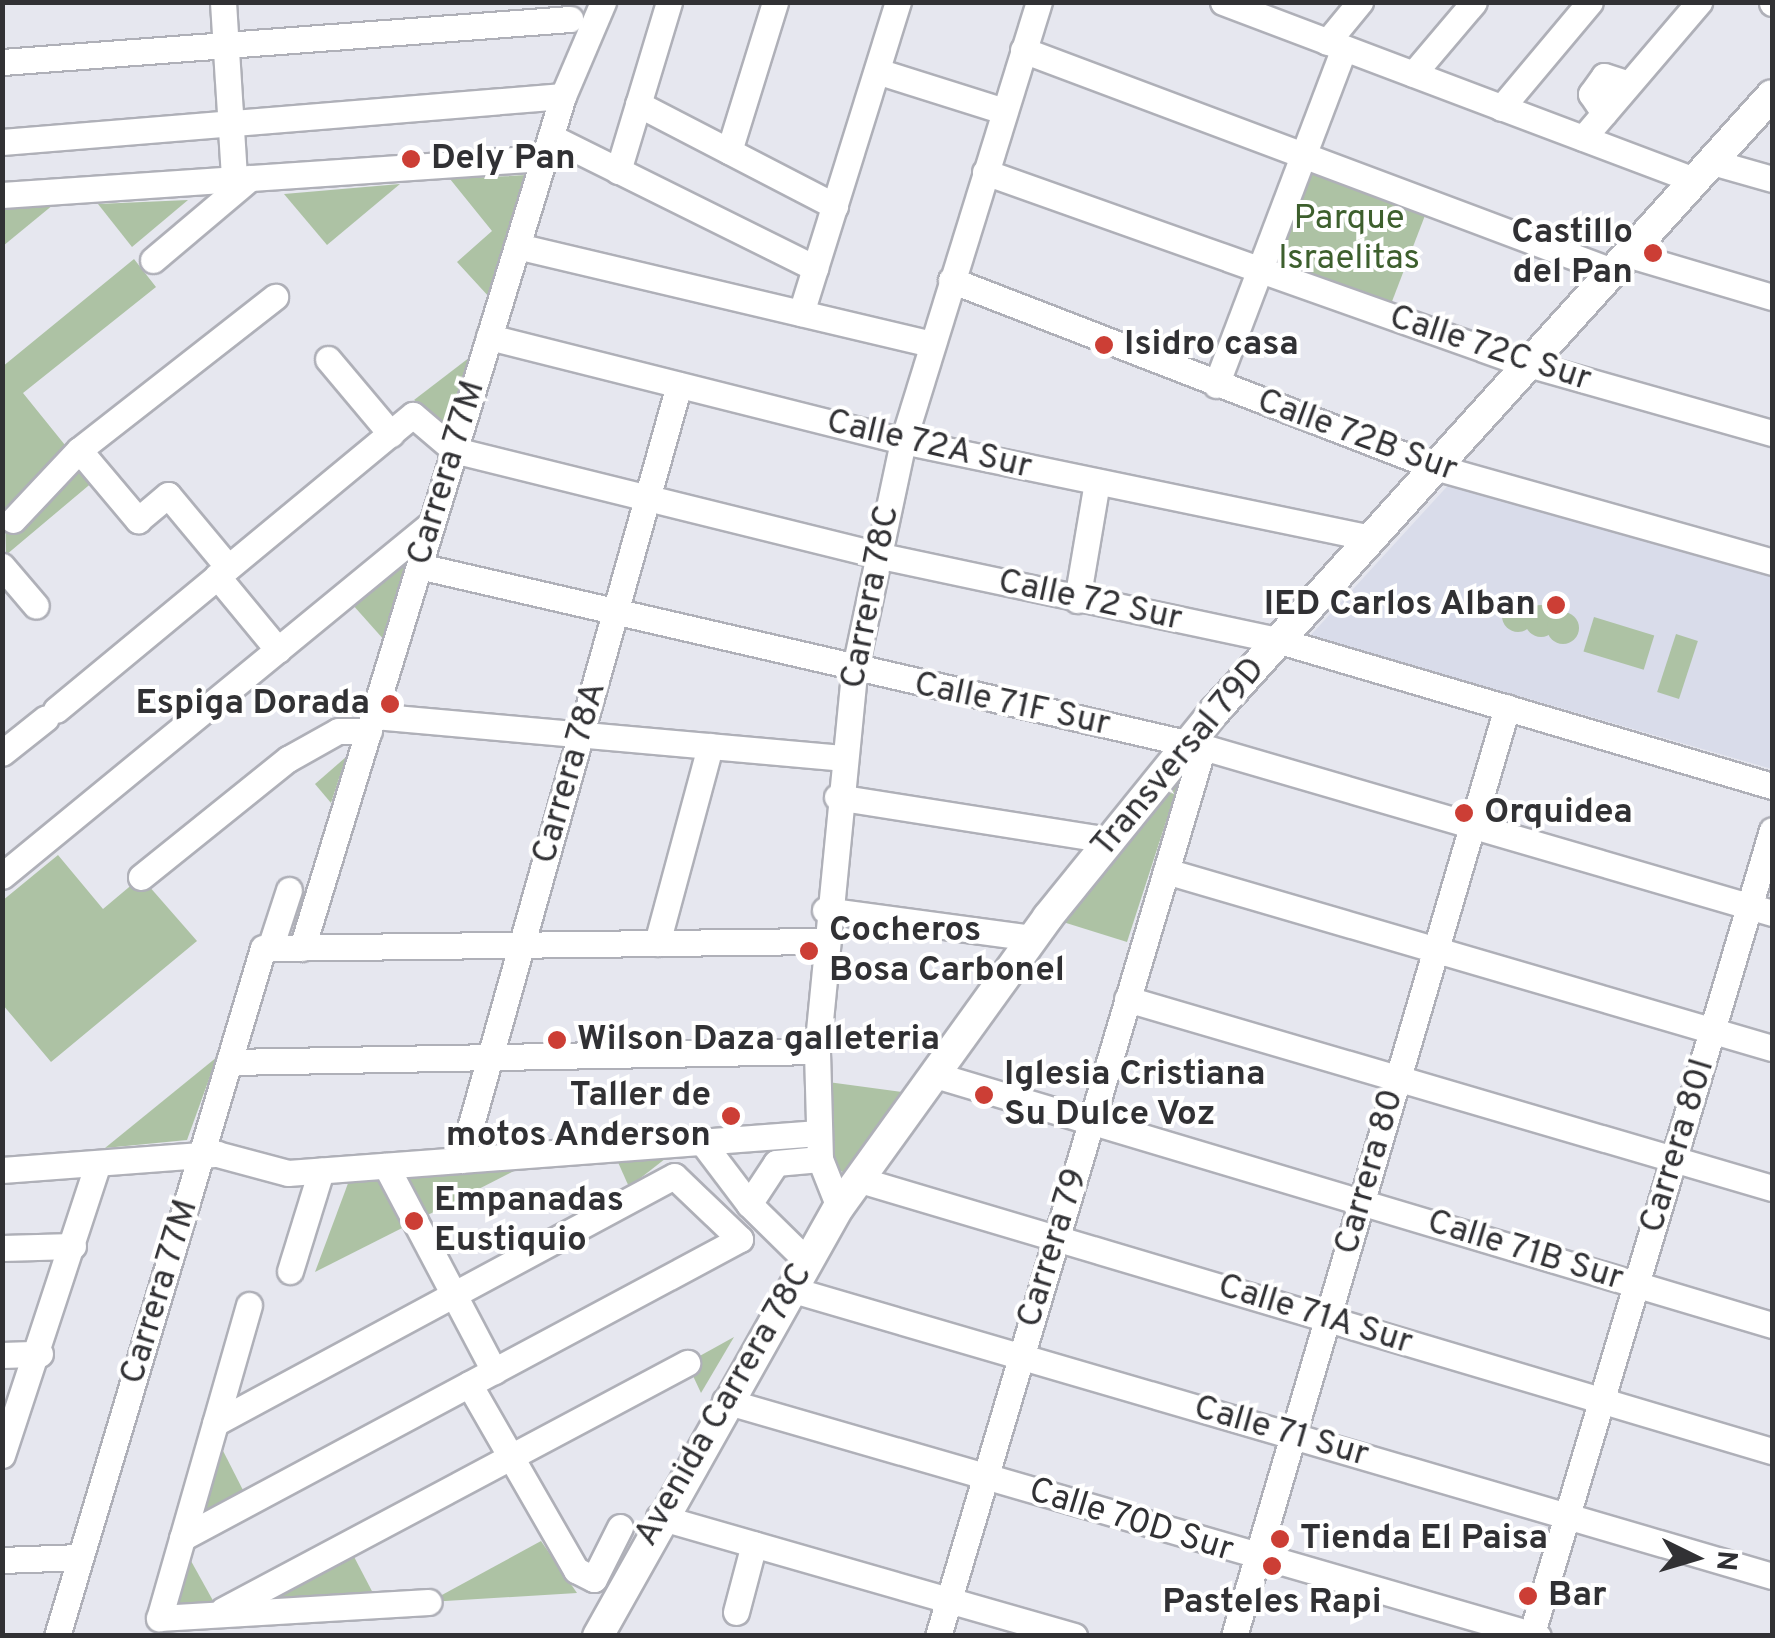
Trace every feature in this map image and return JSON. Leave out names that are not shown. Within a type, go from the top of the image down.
[{"type":"main road","name":"Transversal 79D","points":[[857,1179],[1106,840],[1196,745],[1280,640],[1772,95]]},
{"type":"main road","name":"Avenida Carrera 78C","points":[[598,1636],[621,1546],[658,1517],[857,1179]]},
{"type":"street","points":[[223,2],[231,124],[242,179]]},
{"type":"street","name":"Carrera 77M","points":[[302,948],[547,148],[602,2]]},
{"type":"street","points":[[618,171],[669,2]]},
{"type":"street","points":[[728,151],[775,2]]},
{"type":"street","points":[[801,314],[898,2]]},
{"type":"street","name":"Carrera 78C","points":[[839,1207],[819,1146],[817,1051],[822,941],[836,797],[854,672],[903,442],[1038,2]]},
{"type":"street","points":[[1216,385],[1303,158],[1336,45],[1360,2]]},
{"type":"street","points":[[1412,74],[1474,2]]},
{"type":"street","points":[[1501,108],[1590,2]]},
{"type":"street","points":[[1583,138],[1699,2]]},
{"type":"street","points":[[1234,4],[1583,138],[1703,171],[1772,180]]},
{"type":"street","points":[[2,62],[226,46],[438,15],[570,19]]},
{"type":"street","points":[[1023,50],[1303,158],[1620,262],[1772,297]]},
{"type":"street","points":[[876,71],[1004,110]]},
{"type":"street","points":[[2,142],[564,96]]},
{"type":"street","points":[[638,104],[835,206]]},
{"type":"street","points":[[2,195],[242,179],[547,148],[618,171],[815,268]]},
{"type":"street","name":"Calle 72C Sur","points":[[985,172],[1527,364],[1772,433]]},
{"type":"street","points":[[153,260],[242,179]]},
{"type":"street","points":[[517,246],[932,344]]},
{"type":"street","name":"Calle 72B Sur","points":[[952,280],[1435,467],[1772,562]]},
{"type":"street","points":[[13,520],[79,450],[276,297]]},
{"type":"street","name":"Calle 72A Sur","points":[[489,337],[903,442],[1372,538]]},
{"type":"street","points":[[2,753],[390,434],[328,360]]},
{"type":"street","name":"Carrera 78A","points":[[461,1160],[678,385]]},
{"type":"street","name":"Calle 72 Sur","points":[[390,434],[413,415],[454,450],[648,495],[877,555],[1280,640],[1772,786]]},
{"type":"street","points":[[79,450],[138,520],[168,495],[278,650]]},
{"type":"street","points":[[1077,600],[1096,482]]},
{"type":"street","points":[[2,876],[432,524]]},
{"type":"street","points":[[2,566],[36,606]]},
{"type":"street","name":"Calle 71F Sur","points":[[419,566],[854,672],[1196,745],[1761,909]]},
{"type":"street","name":"Carrera 80","points":[[1234,1636],[1507,708]]},
{"type":"street","points":[[141,877],[288,758],[338,731],[371,724],[580,735],[841,758]]},
{"type":"street","name":"Carrera 79","points":[[938,1636],[1166,871],[1196,745]]},
{"type":"street","points":[[657,943],[710,746]]},
{"type":"street","points":[[836,797],[1106,840]]},
{"type":"street","name":"Carrera 80I","points":[[1534,1635],[1712,1030],[1761,909],[1772,830]]},
{"type":"street","points":[[1166,871],[1772,1048]]},
{"type":"street","name":"Carrera 77M","points":[[58,1636],[229,1062],[289,890]]},
{"type":"street","points":[[825,910],[1032,938]]},
{"type":"street","points":[[267,948],[822,941]]},
{"type":"street","points":[[1128,1000],[1772,1188]]},
{"type":"street","points":[[229,1062],[817,1051]]},
{"type":"street","name":"Calle 71B Sur","points":[[932,1074],[1772,1324]]},
{"type":"street","points":[[702,1142],[749,1204],[807,1261]]},
{"type":"street","points":[[2,1170],[202,1155],[321,1170],[702,1142],[819,1146]]},
{"type":"street","points":[[749,1204],[776,1163],[819,1146]]},
{"type":"street","points":[[6,1455],[98,1163]]},
{"type":"street","points":[[386,1166],[494,1371]]},
{"type":"street","points":[[290,1271],[321,1170]]},
{"type":"street","points":[[182,1538],[740,1239],[674,1176],[216,1423]]},
{"type":"street","name":"Calle 71A Sur","points":[[857,1179],[1772,1452]]},
{"type":"street","points":[[2,1248],[73,1246]]},
{"type":"street","name":"Calle 71 Sur","points":[[790,1289],[1772,1576]]},
{"type":"street","points":[[249,1306],[159,1618],[428,1602]]},
{"type":"street","points":[[2,1355],[40,1354]]},
{"type":"street","points":[[216,1614],[686,1363]]},
{"type":"street","points":[[469,1384],[551,1536],[594,1579],[621,1546]]},
{"type":"street","name":"Calle 70D Sur","points":[[725,1400],[1256,1558],[1534,1635]]},
{"type":"street","points":[[658,1517],[1074,1636]]},
{"type":"street","points":[[736,1612],[754,1544]]},
{"type":"street","points":[[2,1560],[79,1557]]},
{"type":"shaded area","name":"IED Carlos Alban","points":[[1453,480],[1772,573],[1772,769],[1310,636]]},
{"type":"green space","name":"Parque Israelitas","points":[[1310,169],[1426,213],[1389,309],[1273,264]]},
{"type":"green space","points":[[527,175],[490,298],[457,262],[492,231],[450,179]]},
{"type":"green space","points":[[400,184],[327,245],[284,194]]},
{"type":"green space","points":[[59,200],[3,246],[3,208]]},
{"type":"green space","points":[[188,200],[132,247],[98,204]]},
{"type":"green space","points":[[134,259],[156,287],[23,393],[94,481],[6,555],[2,367]]},
{"type":"green space","points":[[474,354],[451,429],[414,400]]},
{"type":"green space","points":[[413,550],[385,641],[352,604]]},
{"type":"green space","points":[[1518,600],[1530,604],[1534,616],[1530,628],[1518,632],[1506,628],[1502,616],[1506,604]]},
{"type":"green space","points":[[1541,605],[1553,609],[1557,621],[1553,633],[1541,637],[1529,633],[1525,621],[1529,609]]},
{"type":"green space","points":[[1563,612],[1575,616],[1579,628],[1575,640],[1563,644],[1551,640],[1547,628],[1551,616]]},
{"type":"green space","points":[[1594,617],[1654,635],[1644,670],[1583,651]]},
{"type":"green space","points":[[1676,634],[1698,641],[1679,699],[1657,692]]},
{"type":"green space","points":[[346,757],[331,803],[315,784]]},
{"type":"green space","points":[[1185,763],[1127,942],[1063,922]]},
{"type":"green space","points":[[58,855],[103,909],[141,877],[197,941],[51,1062],[3,1005],[2,901]]},
{"type":"green space","points":[[217,1057],[187,1140],[105,1148]]},
{"type":"green space","points":[[828,1082],[902,1092],[848,1175],[832,1166]]},
{"type":"green space","points":[[670,1155],[629,1187],[617,1160]]},
{"type":"green space","points":[[518,1169],[416,1221],[315,1272],[350,1178]]},
{"type":"green space","points":[[734,1337],[701,1393],[687,1363]]},
{"type":"green space","points":[[218,1441],[247,1498],[190,1527]]},
{"type":"green space","points":[[541,1541],[577,1593],[429,1602]]},
{"type":"green space","points":[[351,1551],[374,1595],[247,1604]]},
{"type":"green space","points":[[186,1552],[216,1606],[168,1611]]},
{"type":"place","name":"Dely Pan","points":[[411,159]]},
{"type":"place","name":"Castillo del Pan","points":[[1653,253]]},
{"type":"place","name":"Isidro casa","points":[[1104,345]]},
{"type":"place","name":"IED Carlos Alban","points":[[1556,605]]},
{"type":"place","name":"Espiga Dorada","points":[[390,704]]},
{"type":"place","name":"Orquidea","points":[[1464,813]]},
{"type":"place","name":"Cocheros Bosa Carbonel","points":[[809,951]]},
{"type":"place","name":"Wilson Daza galleteria","points":[[557,1040]]},
{"type":"place","name":"Iglesia Cristiana Su Dulce Voz","points":[[984,1095]]},
{"type":"place","name":"Taller de motos Anderson","points":[[731,1116]]},
{"type":"place","name":"Empanadas Eustiquio","points":[[414,1221]]},
{"type":"place","name":"Tienda El Paisa","points":[[1280,1539]]},
{"type":"place","name":"Pasteles Rapi","points":[[1272,1566]]},
{"type":"place","name":"Bar","points":[[1528,1596]]}]
